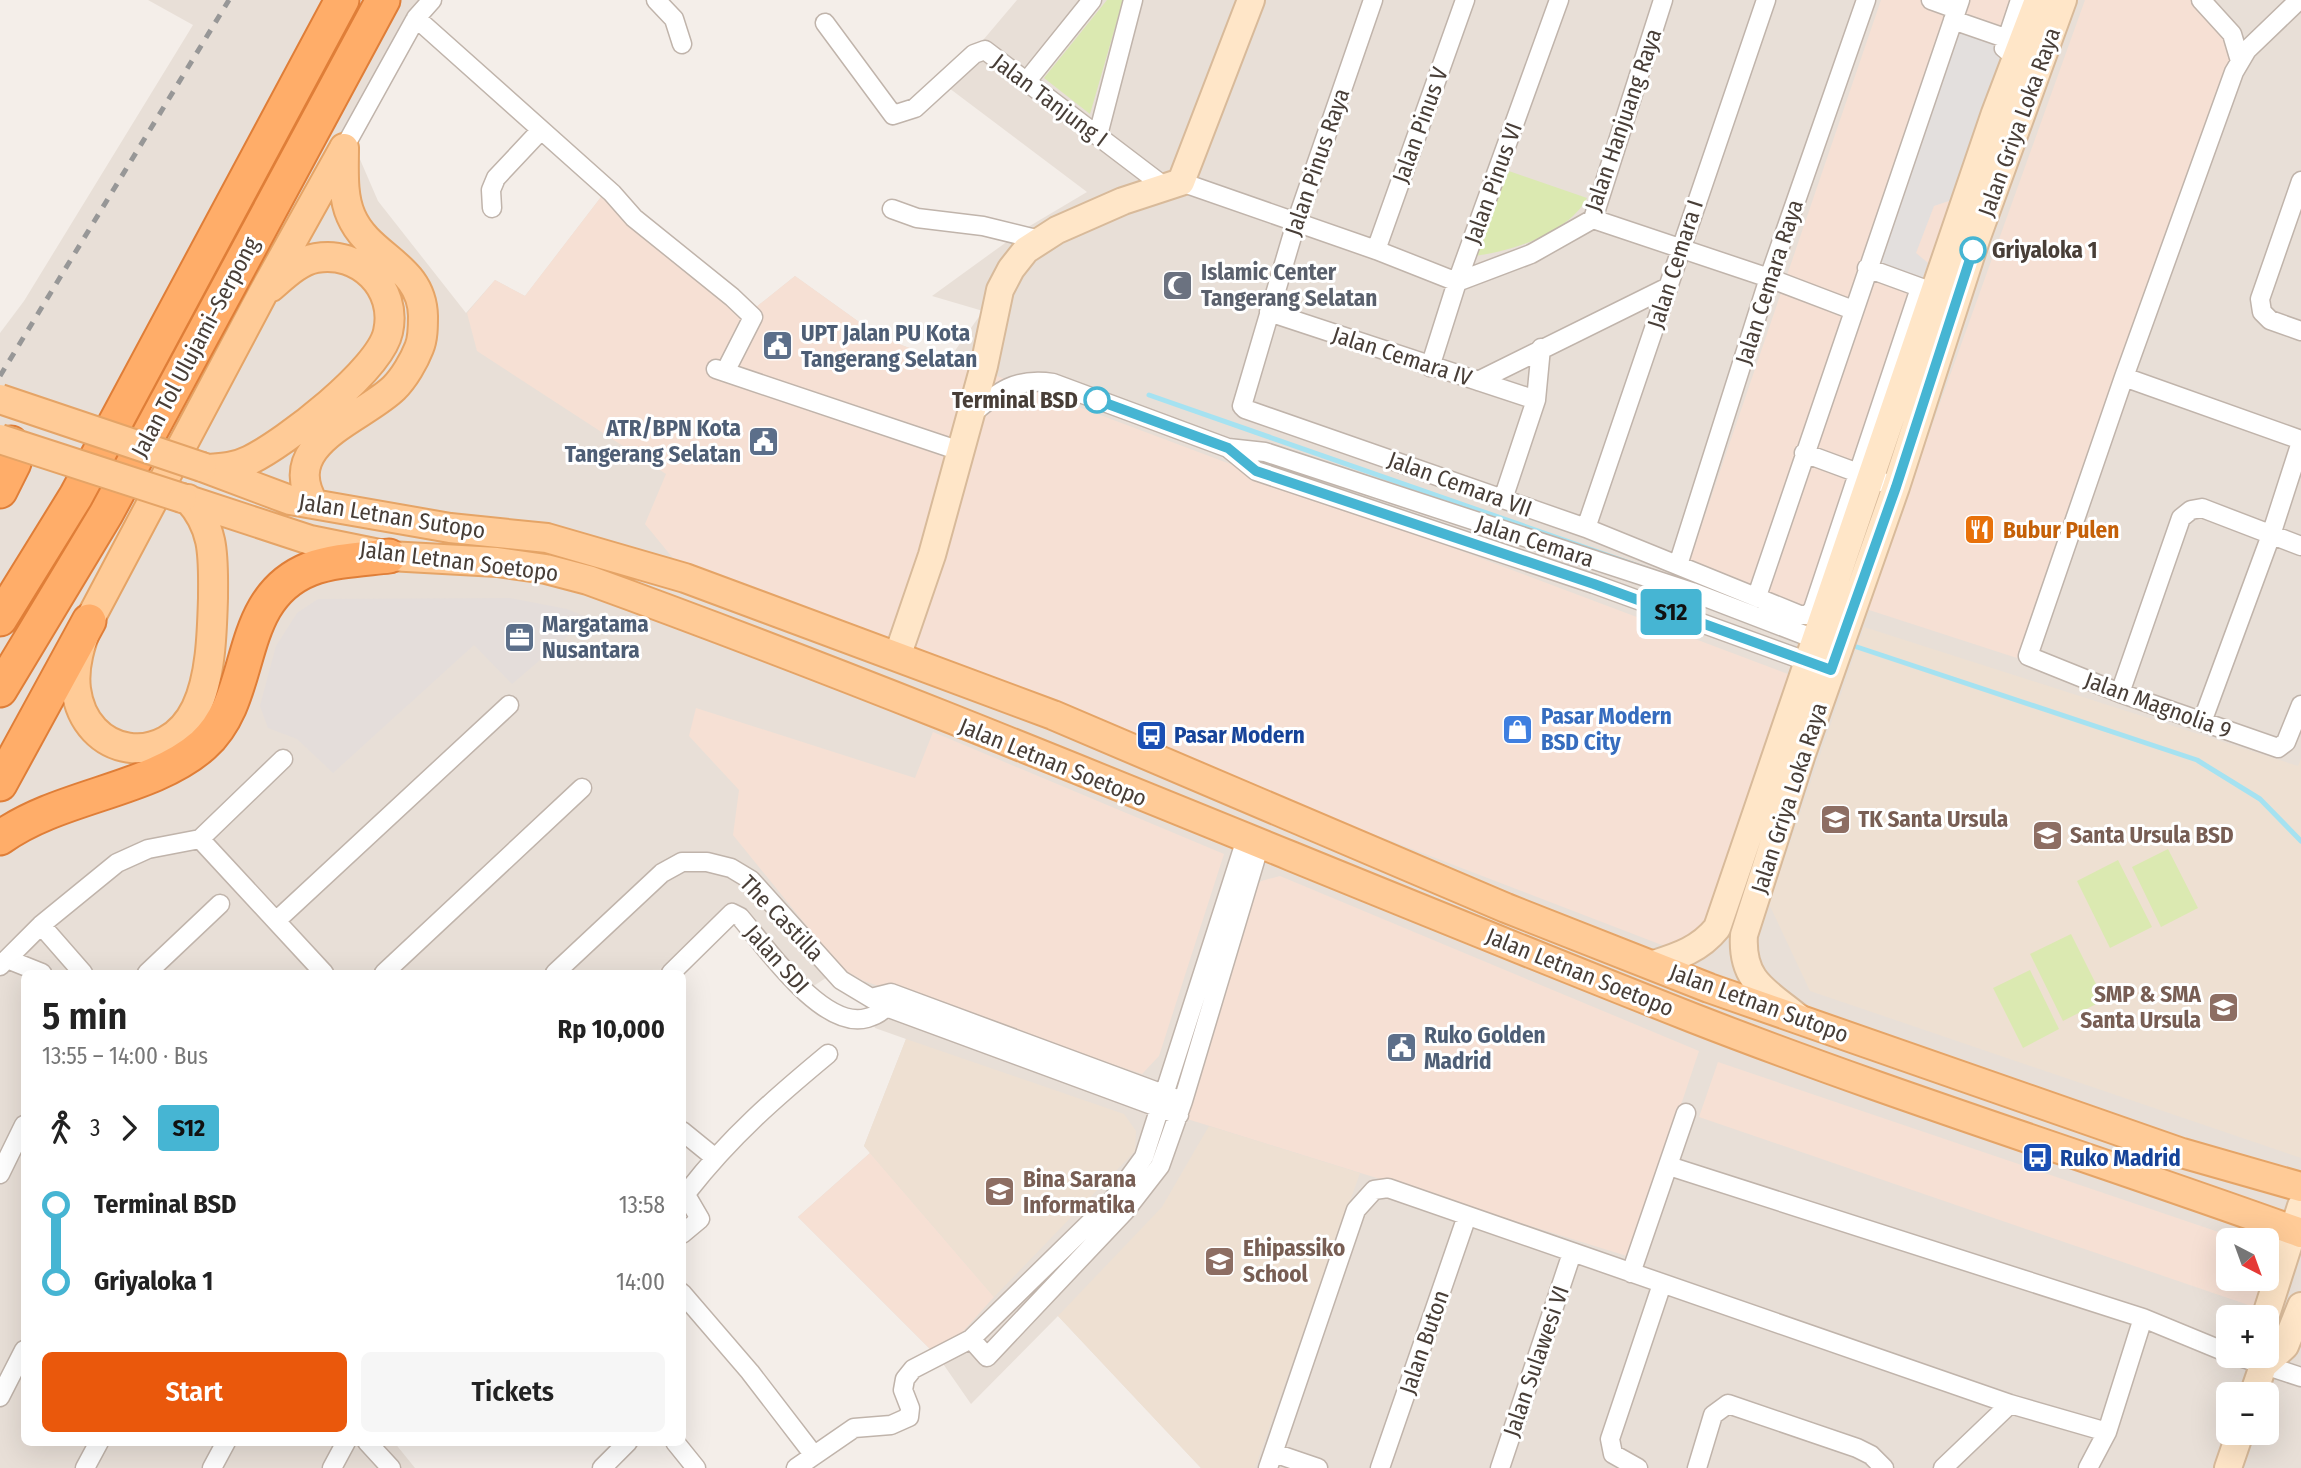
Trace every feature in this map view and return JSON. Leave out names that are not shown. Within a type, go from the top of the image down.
[{"type":"highway","name":"Jalan Tol Ulujami–Serpong","points":[[0,619],[76,496],[342,0]]},
{"type":"highway","name":"Jalan Tol Ulujami–Serpong","points":[[0,690],[106,514],[383,0]]},
{"type":"highway","points":[[0,491],[14,463],[6,441]]},
{"type":"highway","points":[[0,838],[58,807],[166,767],[202,746],[217,731],[228,713],[254,625],[269,599],[293,578],[310,569],[389,555]]},
{"type":"highway","points":[[0,784],[89,621]]},
{"type":"main road","points":[[897,657],[932,555],[971,415],[1000,290],[1026,250],[1040,240],[1123,201],[1173,184],[1251,0]]},
{"type":"main road","name":"Jalan Griya Loka Raya","points":[[1803,1020],[1753,981],[1745,964],[1744,935],[1823,655],[1863,475],[1989,166],[2038,0]]},
{"type":"main road","name":"Jalan Griya Loka Raya","points":[[2020,54],[2063,0]]},
{"type":"main road","points":[[6,441],[185,498],[202,516],[210,533],[213,553],[212,610],[202,692],[190,720],[172,738],[145,748],[119,747],[106,741],[86,718],[76,689],[79,651],[89,621],[262,295],[345,148]]},
{"type":"main road","points":[[314,503],[305,481],[310,454],[334,429],[394,387],[420,347],[423,324],[421,294],[411,277],[377,248],[351,217],[346,196],[345,148]]},
{"type":"main road","points":[[205,468],[235,466],[277,443],[331,402],[365,369],[388,334],[389,303],[382,288],[373,275],[345,259],[317,258],[303,262],[262,295]]},
{"type":"main road","name":"Jalan Griya Loka Raya","points":[[1654,964],[1692,950],[1707,941],[1717,928],[1823,655],[1896,487],[1937,292]]},
{"type":"main road","name":"Jalan Letnan Sutopo","points":[[0,399],[205,468],[290,500],[450,528],[547,538],[685,578],[787,617]]},
{"type":"main road","name":"Jalan Letnan Soetopo","points":[[185,498],[310,540],[389,555],[497,562],[546,569],[588,580],[1004,742],[1697,1019],[1906,1097],[2298,1223]]},
{"type":"main road","name":"Jalan Letnan Soetopo","points":[[787,617],[1018,703],[1228,789]]},
{"type":"main road","points":[[1004,742],[1018,703]]},
{"type":"main road","name":"Jalan Letnan Sutopo","points":[[1228,789],[1506,908],[1654,964],[1709,988],[2182,1153],[2301,1187]]},
{"type":"main road","points":[[2270,1305],[2298,1223]]},
{"type":"main road","points":[[2279,1350],[2285,1346],[2301,1306]]},
{"type":"main road","points":[[2228,1468],[2236,1445]]},
{"type":"street","points":[[345,148],[416,18],[432,0]]},
{"type":"street","points":[[656,0],[674,19],[682,44]]},
{"type":"street","points":[[1026,82],[1093,0]]},
{"type":"street","points":[[1098,135],[1133,0]]},
{"type":"street","name":"Jalan Pinus Raya","points":[[1242,406],[1296,223],[1373,0]]},
{"type":"street","name":"Jalan Pinus V","points":[[1376,250],[1465,0]]},
{"type":"street","name":"Jalan Pinus VI","points":[[1430,367],[1457,282],[1559,0]]},
{"type":"street","name":"Jalan Hanjuang Raya","points":[[1457,282],[1531,254],[1592,219],[1663,0]]},
{"type":"street","name":"Jalan Cemara I","points":[[1586,528],[1766,0]]},
{"type":"street","name":"Jalan Cemara Raya","points":[[1678,565],[1769,278],[1866,0]]},
{"type":"street","points":[[1931,0],[1956,10],[2020,54]]},
{"type":"street","points":[[2020,0],[2020,54]]},
{"type":"street","points":[[2201,0],[2232,34],[2240,61]]},
{"type":"street","points":[[2202,722],[2271,535],[2301,441],[2124,377],[2240,61],[2255,41],[2299,0]]},
{"type":"street","points":[[1757,596],[1956,10]]},
{"type":"street","points":[[416,18],[612,193],[634,218],[732,296],[753,317],[720,370],[960,451]]},
{"type":"street","name":"Jalan Tanjung I","points":[[825,23],[893,115],[915,107],[979,51],[985,51],[1098,135],[1173,184]]},
{"type":"street","points":[[2232,34],[2255,41]]},
{"type":"street","points":[[492,208],[491,190],[496,178],[541,130]]},
{"type":"street","points":[[2301,181],[2260,299],[2262,312],[2270,320],[2301,331]]},
{"type":"street","points":[[1173,184],[1376,250],[1457,282]]},
{"type":"street","points":[[892,209],[917,218],[983,226],[1040,240]]},
{"type":"street","points":[[1592,219],[1769,278],[1853,310]]},
{"type":"street","points":[[1867,268],[1937,292]]},
{"type":"street","points":[[1478,381],[1668,287]]},
{"type":"street","name":"Jalan Cemara IV","points":[[1269,312],[1536,400]]},
{"type":"street","points":[[1503,499],[1536,400],[1541,348]]},
{"type":"street","name":"Jalan Magnolia 9","points":[[2124,377],[2028,656],[2120,693],[2278,748],[2286,742],[2301,705]]},
{"type":"street","name":"Jalan Cemara","points":[[971,415],[1007,386],[1035,380],[1053,383],[1228,448],[1265,452],[1692,592],[1823,655]]},
{"type":"street","name":"Jalan Cemara VII","points":[[1242,406],[1586,528],[1800,615],[1808,615],[1813,609],[1863,475]]},
{"type":"street","name":"Jalan Cemara","points":[[1228,448],[1256,471],[1594,584],[1823,655]]},
{"type":"street","points":[[1804,453],[1896,487]]},
{"type":"street","points":[[2120,693],[2181,518],[2191,509],[2202,508],[2301,546]]},
{"type":"street","points":[[276,920],[509,705]]},
{"type":"street","points":[[32,970],[4,962],[41,925],[134,853],[200,839],[283,760]]},
{"type":"street","points":[[387,970],[582,788]]},
{"type":"street","points":[[200,839],[321,970]]},
{"type":"street","points":[[796,1468],[854,1428],[891,1425],[905,1420],[910,1414],[903,1390],[908,1375],[926,1360],[971,1339],[1111,1202],[1144,1157],[1172,1105],[1253,841]]},
{"type":"street","name":"The Castilla","points":[[558,970],[662,873],[682,862],[707,862],[731,868],[751,880],[841,980],[884,999],[1172,1105]]},
{"type":"street","points":[[150,970],[220,904]]},
{"type":"street","name":"Jalan SDI","points":[[674,970],[728,915],[736,913],[818,1003],[834,1013],[861,1020],[878,1015],[884,999]]},
{"type":"street","points":[[41,925],[80,970]]},
{"type":"street","points":[[686,1231],[700,1219],[689,1200],[688,1191],[714,1157],[748,1121],[828,1054]]},
{"type":"street","points":[[1631,1273],[1686,1113]]},
{"type":"street","points":[[0,1174],[21,1131]]},
{"type":"street","points":[[686,1134],[714,1157]]},
{"type":"street","points":[[1669,1166],[2143,1318],[2216,1348]]},
{"type":"street","points":[[1318,1468],[1271,1461],[1356,1210],[1363,1198],[1374,1190],[1388,1188],[2010,1404],[2106,1432]]},
{"type":"street","name":"Jalan Buton","points":[[1380,1468],[1467,1216]]},
{"type":"street","name":"Jalan Sulawesi VI","points":[[1500,1468],[1572,1253]]},
{"type":"street","points":[[1638,1468],[1613,1454],[1610,1439],[1661,1284]]},
{"type":"street","points":[[686,1298],[750,1372],[813,1454]]},
{"type":"street","points":[[2088,1468],[2106,1432],[2143,1318]]},
{"type":"street","points":[[0,1397],[21,1356]]},
{"type":"street","points":[[2279,1368],[2301,1377]]},
{"type":"street","points":[[1698,1468],[1713,1415],[1728,1404],[1857,1448],[1871,1455],[1884,1468]]},
{"type":"street","points":[[1943,1468],[2010,1404]]},
{"type":"street","points":[[85,1468],[97,1446]]},
{"type":"street","points":[[212,1468],[224,1446]]},
{"type":"street","points":[[332,1468],[344,1446]]},
{"type":"street","points":[[371,1446],[391,1468]]},
{"type":"street","points":[[603,1468],[624,1446]]},
{"type":"street","points":[[678,1446],[696,1468]]},
{"type":"shaded area","points":[[148,0],[419,0],[346,127],[378,201],[466,313],[495,280],[525,296],[601,197],[745,316],[795,276],[880,337],[947,362],[983,311],[932,296],[1023,230],[1087,192],[945,85],[1017,0],[2301,0],[2301,1468],[1201,1468],[1058,1316],[971,1404],[939,1358],[798,1217],[870,1153],[864,1146],[906,1039],[875,1028],[864,981],[841,968],[806,991],[729,904],[665,970],[21,970],[21,1446],[397,1446],[415,1468],[0,1468],[0,333],[24,301],[193,25]]},
{"type":"shaded area","points":[[1881,0],[2032,0],[1814,621],[1685,574]]},
{"type":"shaded area","points":[[2085,0],[2214,0],[2241,32],[2017,658],[1866,609]]},
{"type":"shaded area","points":[[1960,30],[1991,41],[2004,62],[1952,200],[1934,206],[1916,253],[1928,263],[1921,284],[1876,269]]},
{"type":"shaded area","points":[[601,197],[745,316],[795,276],[880,337],[947,362],[981,370],[1801,679],[1699,933],[1667,947],[681,568],[645,524],[666,474],[477,351],[467,313],[495,280],[525,296]]},
{"type":"shaded area","points":[[510,598],[567,609],[589,618],[512,684],[474,645],[333,773],[297,739],[268,728],[260,706],[276,646],[297,613],[318,599]]},
{"type":"shaded area","name":"Santa Ursula BSD","points":[[1864,627],[2298,766],[2301,759],[2301,1158],[1810,991],[1769,904]]},
{"type":"shaded area","points":[[696,708],[915,778],[933,732],[1224,854],[1159,1056],[1142,1074],[864,981],[841,968],[733,835],[739,790],[689,736]]},
{"type":"shaded area","name":"Ruko Golden Madrid","points":[[1280,876],[1699,1051],[1630,1257],[1184,1118],[1249,895],[1261,881]]},
{"type":"shaded area","name":"Bina Sarana Informatika","points":[[906,1039],[1124,1114],[1136,1131],[1135,1151],[994,1297],[864,1146]]},
{"type":"shaded area","points":[[1718,1062],[2216,1231],[2216,1292],[2263,1292],[2258,1305],[2248,1305],[1699,1117]]},
{"type":"shaded area","name":"Ehipassiko School","points":[[1209,1126],[1360,1173],[1255,1468],[1201,1468],[1058,1316],[1162,1207]]},
{"type":"shaded area","points":[[870,1153],[994,1297],[939,1358],[798,1217]]},
{"type":"green space","points":[[1107,0],[1123,0],[1090,114],[1044,78]]},
{"type":"green space","points":[[1503,169],[1587,198],[1567,221],[1537,239],[1503,251],[1472,256]]},
{"type":"green space","points":[[2168,849],[2198,908],[2161,927],[2132,867]]},
{"type":"green space","points":[[2118,860],[2152,927],[2110,948],[2077,881]]},
{"type":"green space","points":[[2071,934],[2104,1000],[2063,1021],[2030,954]]},
{"type":"green space","points":[[2030,970],[2059,1029],[2023,1048],[1993,988]]},
{"type":"waterway","points":[[1149,395],[1747,604]]},
{"type":"waterway","points":[[1857,647],[2197,760],[2260,799],[2301,841]]},
{"type":"railway","points":[[0,376],[229,0]]},
{"type":"bus line","name":"S12","points":[[1097,400],[1228,448],[1256,471],[1594,584],[1831,670],[1896,487],[1973,250]]},
{"type":"place","name":"Griyaloka 1","points":[[1973,250]]},
{"type":"place","name":"Islamic Center Tangerang Selatan","points":[[1178,285]]},
{"type":"place","name":"UPT Jalan PU Kota Tangerang Selatan","points":[[778,346]]},
{"type":"place","name":"Terminal BSD","points":[[1097,400]]},
{"type":"place","name":"ATR/BPN Kota Tangerang Selatan","points":[[764,441]]},
{"type":"place","name":"Bubur Pulen","points":[[1980,530]]},
{"type":"place","name":"Margatama Nusantara","points":[[519,637]]},
{"type":"place","name":"Pasar Modern BSD City","points":[[1518,729]]},
{"type":"place","name":"Pasar Modern","points":[[1151,735]]},
{"type":"place","name":"TK Santa Ursula","points":[[1835,819]]},
{"type":"place","name":"Santa Ursula BSD","points":[[2047,835]]},
{"type":"place","name":"SMP & SMA Santa Ursula","points":[[2224,1007]]},
{"type":"place","name":"Ruko Golden Madrid","points":[[1401,1048]]},
{"type":"place","name":"Ruko Madrid","points":[[2037,1158]]},
{"type":"place","name":"Bina Sarana Informatika","points":[[1000,1192]]},
{"type":"place","name":"Ehipassiko School","points":[[1220,1261]]}]
